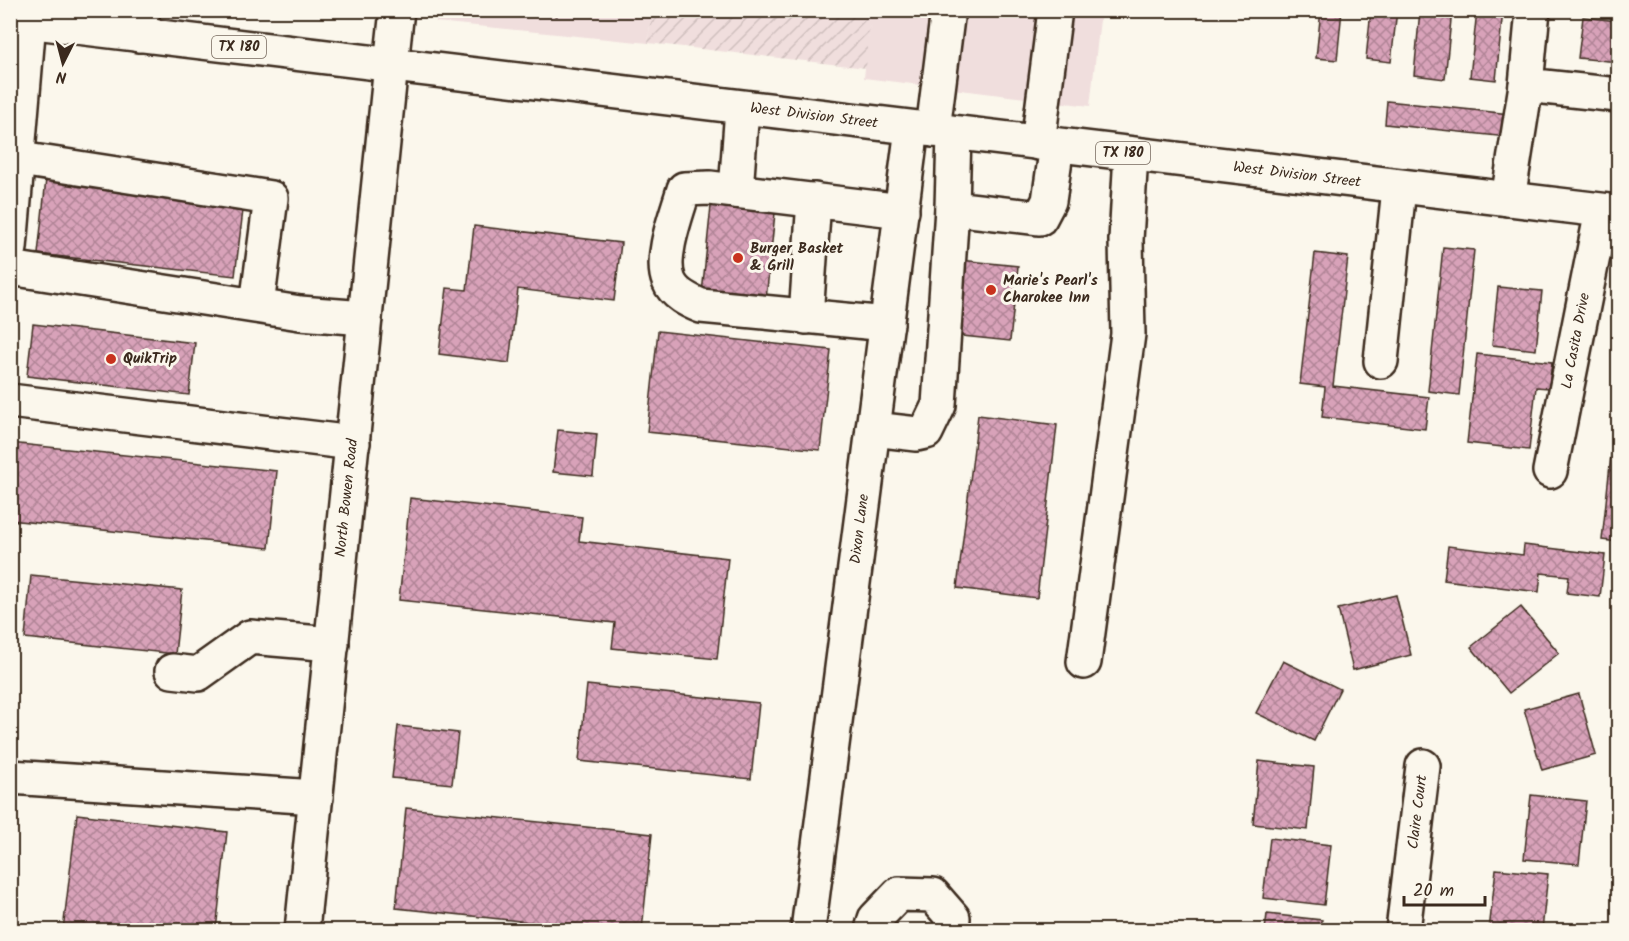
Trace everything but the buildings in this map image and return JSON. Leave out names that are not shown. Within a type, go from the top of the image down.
[{"type":"street","name":"North Bowen Road","points":[[302,930],[397,10]]},
{"type":"street","points":[[873,429],[917,434],[926,432],[939,405],[952,208],[933,130],[948,10]]},
{"type":"street","points":[[952,208],[1040,218],[1049,201],[1048,144],[1055,10]]},
{"type":"street","points":[[1508,199],[1526,85],[1533,10]]},
{"type":"street","name":"West Division Street","points":[[20,20],[141,23],[392,65],[1610,212]]},
{"type":"street","points":[[10,248],[20,159],[20,20]]},
{"type":"street","points":[[1526,85],[1618,95]]},
{"type":"street","points":[[736,191],[742,108]]},
{"type":"street","name":"Dixon Lane","points":[[808,930],[902,211],[933,130]]},
{"type":"street","points":[[1084,662],[1128,334],[1126,240],[1131,154]]},
{"type":"street","points":[[20,159],[271,198],[257,305]]},
{"type":"street","points":[[887,324],[701,306],[682,298],[669,281],[667,245],[684,189],[710,188],[902,211]]},
{"type":"street","points":[[1381,361],[1399,188]]},
{"type":"street","points":[[806,317],[814,200]]},
{"type":"street","name":"La Casita Drive","points":[[1550,471],[1610,212]]},
{"type":"street","points":[[10,268],[257,305],[365,318]]},
{"type":"street","points":[[10,401],[352,443]]},
{"type":"street","points":[[172,671],[198,674],[250,637],[332,644]]},
{"type":"street","name":"Claire Court","points":[[1403,930],[1423,765]]},
{"type":"street","points":[[10,777],[316,797]]},
{"type":"street","points":[[872,930],[875,919],[899,894],[933,895],[953,918],[952,930]]},
{"type":"shaded area","points":[[437,11],[651,11],[648,43],[436,22]]},
{"type":"shaded area","points":[[651,11],[871,11],[866,68],[648,43]]},
{"type":"shaded area","points":[[871,11],[1101,11],[1090,106],[864,78]]},
{"type":"place","name":"Burger Basket & Grill","points":[[738,258]]},
{"type":"place","name":"Marie's Pearl's Charokee Inn","points":[[991,290]]},
{"type":"place","name":"QuikTrip","points":[[111,359]]}]
